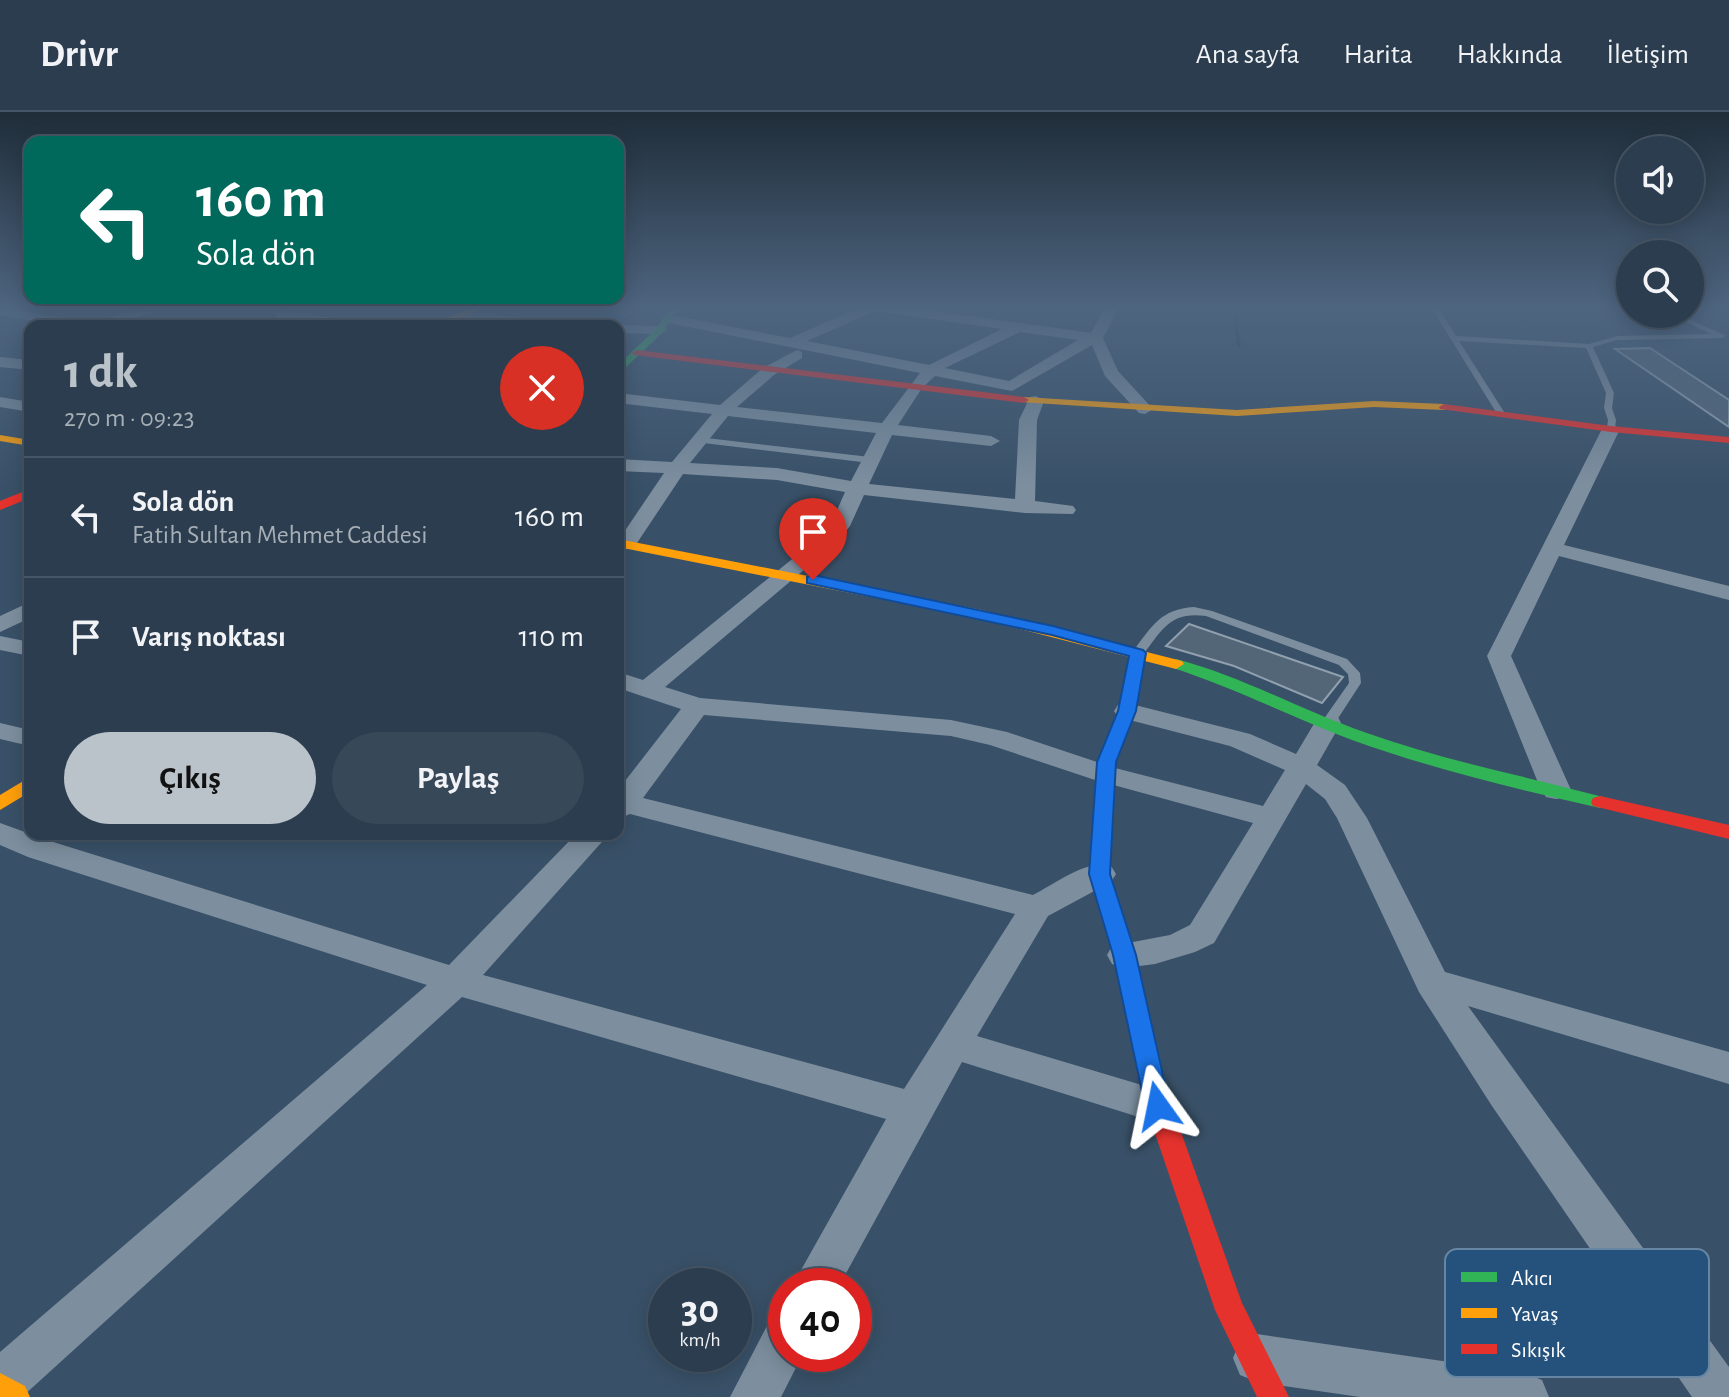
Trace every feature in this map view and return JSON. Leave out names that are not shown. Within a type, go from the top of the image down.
[{"type":"street","points":[[0,373],[20,367]]},
{"type":"street","points":[[624,541],[721,411],[773,367],[1036,401],[1237,413],[1374,404],[1435,406],[1611,429],[1729,440]]},
{"type":"street","points":[[910,367],[1012,386],[1042,367]]},
{"type":"street","points":[[647,689],[840,526],[887,430],[915,387],[939,367]]},
{"type":"street","points":[[1108,367],[1145,409]]},
{"type":"street","points":[[624,399],[991,441]]},
{"type":"street","points":[[1025,507],[1028,420],[1036,401]]},
{"type":"street","points":[[0,402],[24,406]]},
{"type":"street","points":[[1556,790],[1499,656],[1611,429]]},
{"type":"street","points":[[0,438],[24,442]]},
{"type":"street","points":[[624,465],[777,474],[856,488],[1066,510]]},
{"type":"street","points":[[0,488],[24,492]]},
{"type":"street","points":[[0,506],[24,495]]},
{"type":"street","points":[[624,544],[784,574],[1039,628],[1138,653],[1246,686],[1374,742],[1431,759],[1729,832]]},
{"type":"street","points":[[1551,548],[1729,593]]},
{"type":"street","points":[[0,625],[24,612]]},
{"type":"street","points":[[0,643],[24,648]]},
{"type":"street","points":[[1138,653],[1127,711],[1107,762],[1100,874],[1124,955],[1158,1106],[1230,1310],[1263,1377],[1525,1397]]},
{"type":"street","points":[[624,682],[697,706],[951,728],[997,738],[1105,774],[1271,818]]},
{"type":"street","points":[[624,799],[697,706]]},
{"type":"street","points":[[1127,711],[1240,740],[1302,767],[1335,792],[1352,818],[1432,982],[1506,1094],[1616,1249]]},
{"type":"street","points":[[1124,955],[1157,952],[1187,943],[1202,934],[1328,723]]},
{"type":"street","points":[[0,731],[24,737]]},
{"type":"street","points":[[0,804],[24,787]]},
{"type":"street","points":[[624,805],[1036,908]]},
{"type":"street","points":[[0,833],[24,837]]},
{"type":"street","points":[[14,1397],[0,1386],[456,981],[588,840]]},
{"type":"street","points":[[51,842],[456,981],[913,1109]]},
{"type":"street","points":[[825,1268],[913,1109],[1036,908],[1100,874]]},
{"type":"street","points":[[1432,982],[1729,1068]]},
{"type":"street","points":[[952,1044],[1158,1106]]},
{"type":"street","points":[[754,1397],[768,1372]]},
{"type":"street","points":[[1707,1377],[1721,1397]]},
{"type":"lane","points":[[1471,367],[1502,415]]},
{"type":"lane","points":[[1598,367],[1610,393],[1608,408],[1611,429]]},
{"type":"lane","points":[[698,440],[870,460]]},
{"type":"lane","points":[[1138,653],[1168,616],[1190,611],[1208,613],[1343,662],[1354,673],[1355,683],[1328,723]]},
{"type":"building","points":[[1641,367],[1679,367],[1729,400],[1729,427]]},
{"type":"building","points":[[1189,624],[1343,677],[1322,703],[1234,666],[1166,646]]},
{"type":"traffic: fast","points":[[1138,653],[1127,711],[1107,762],[1100,874],[1124,955],[1158,1104]]},
{"type":"traffic: fast","points":[[1176,664],[1418,756],[1600,802]]},
{"type":"traffic: slow","points":[[1024,400],[1237,413],[1374,404],[1444,407]]},
{"type":"traffic: slow","points":[[0,438],[24,442]]},
{"type":"traffic: slow","points":[[624,544],[982,615],[1176,664]]},
{"type":"traffic: slow","points":[[0,804],[24,787]]},
{"type":"traffic: slow","points":[[0,1389],[14,1397]]},
{"type":"traffic: jam","points":[[752,367],[1024,400]]},
{"type":"traffic: jam","points":[[1444,407],[1611,429],[1729,440]]},
{"type":"traffic: jam","points":[[0,506],[24,496]]},
{"type":"traffic: jam","points":[[1600,802],[1729,832]]},
{"type":"traffic: jam","points":[[1158,1104],[1230,1310],[1273,1397]]},
{"type":"route","points":[[813,580],[1053,631],[1138,653],[1127,711],[1107,762],[1100,874],[1124,955],[1158,1106]]}]
